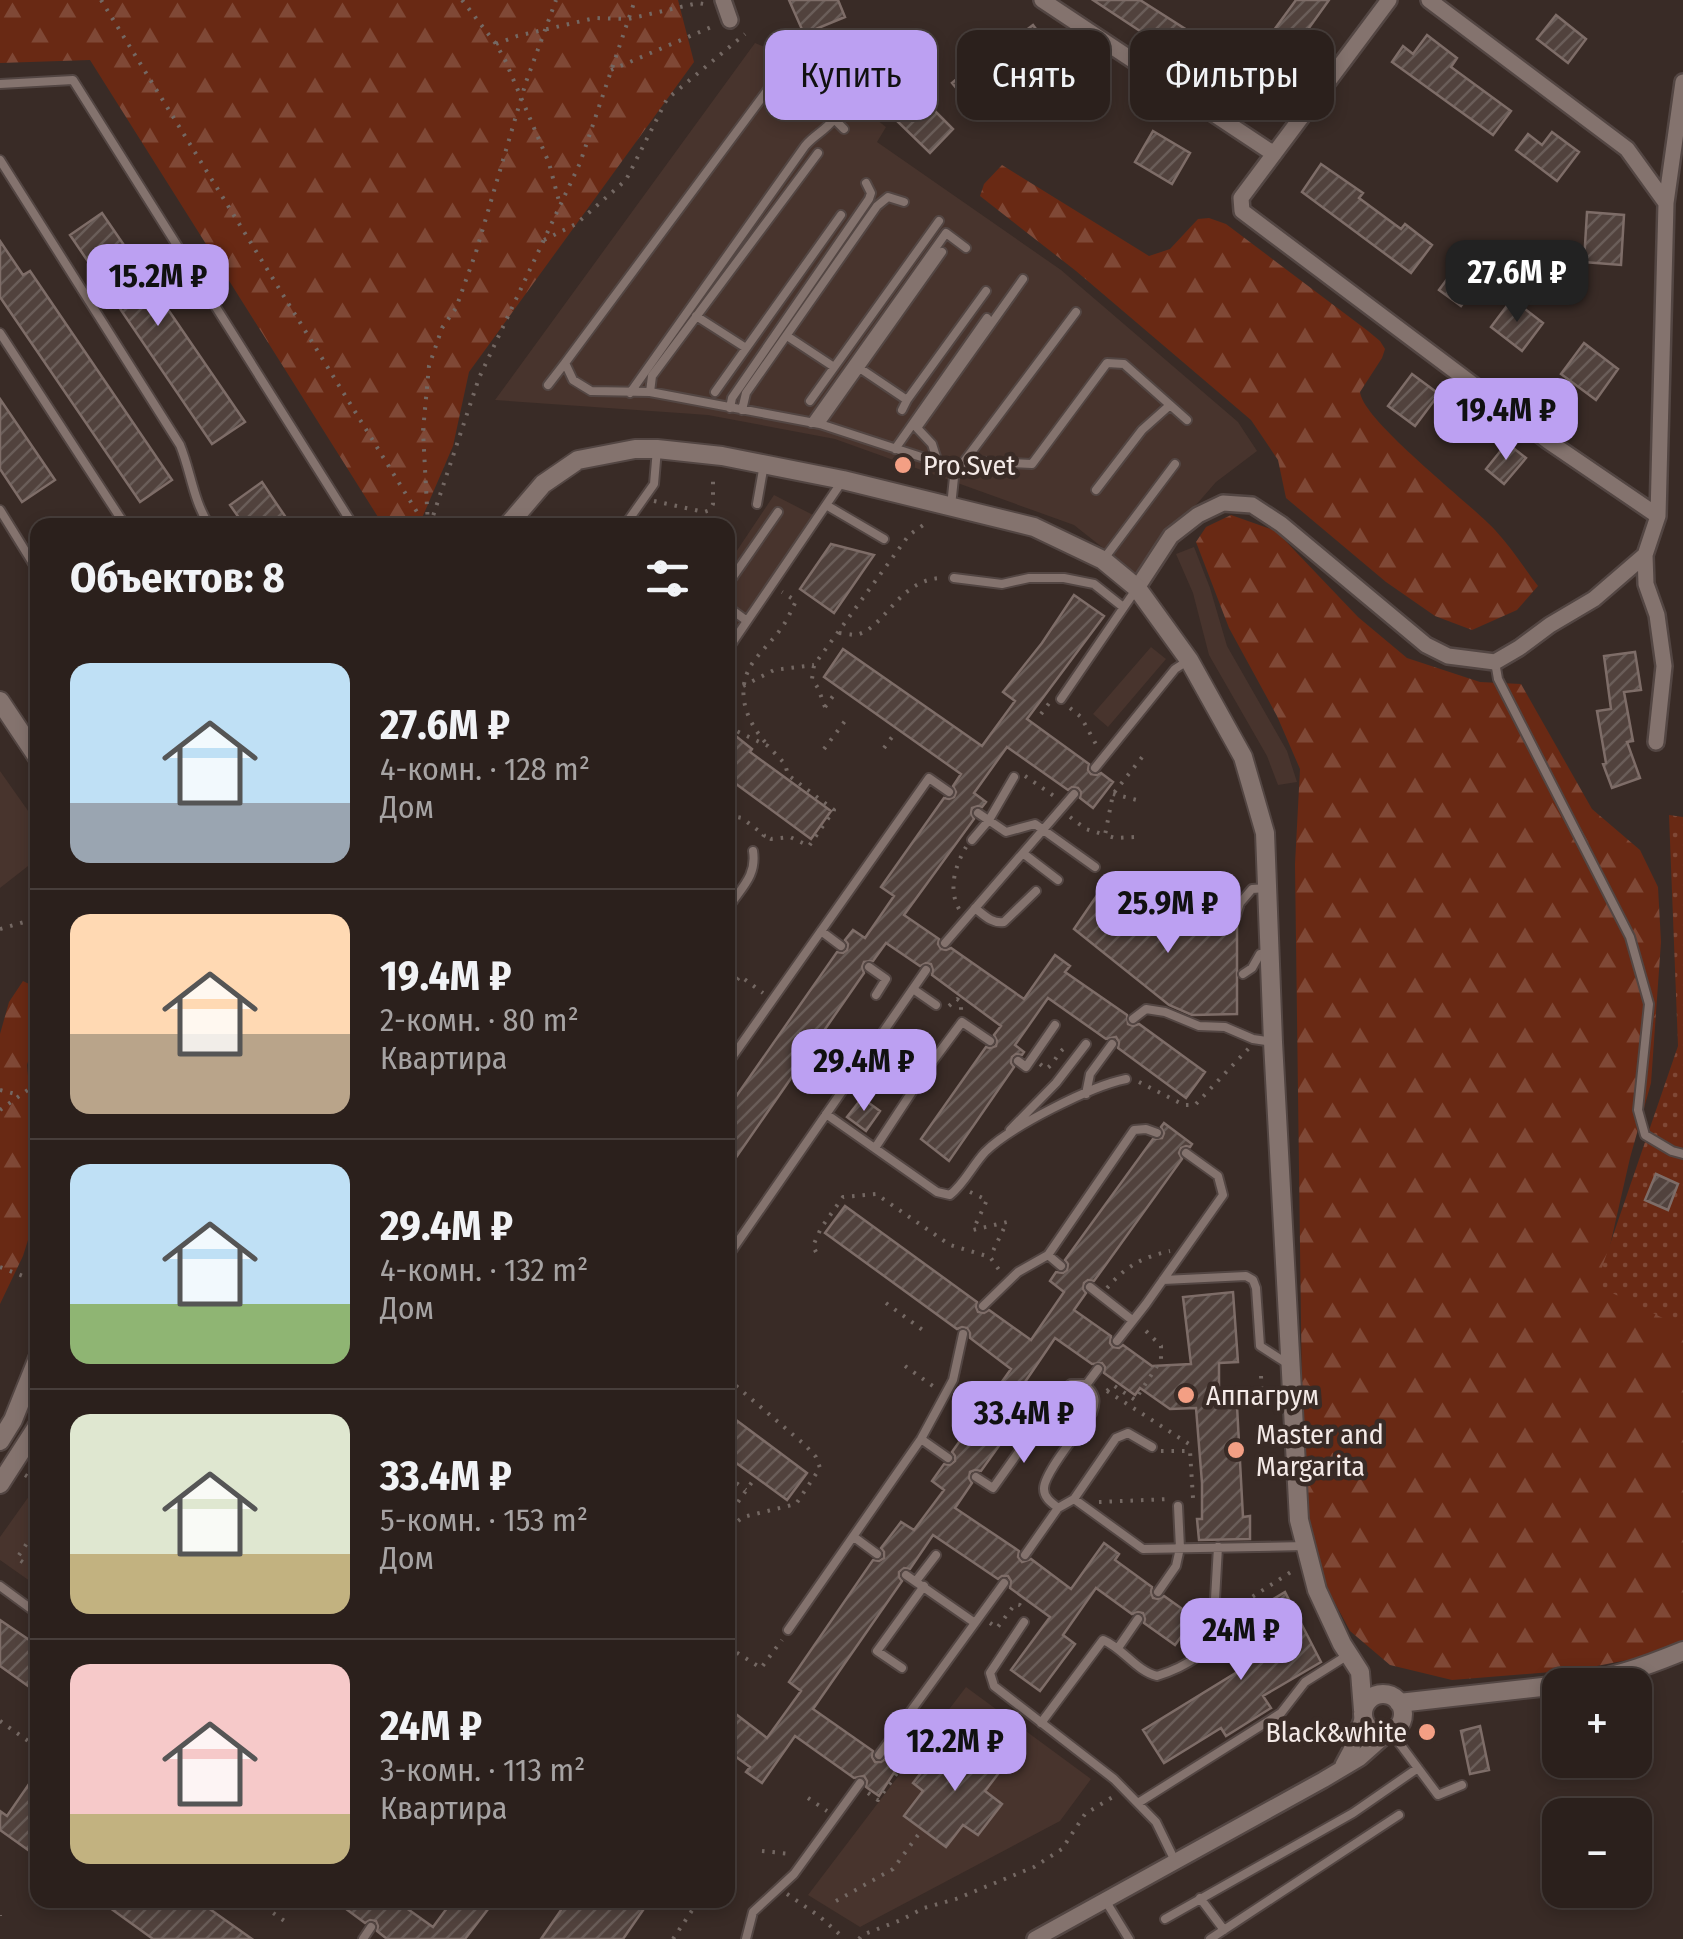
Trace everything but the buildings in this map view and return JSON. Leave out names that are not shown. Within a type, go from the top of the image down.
[{"type":"street","points":[[1042,0],[1274,154]]},
{"type":"street","points":[[1389,0],[1241,198],[1242,211],[1548,441],[1658,516]]},
{"type":"street","points":[[1429,0],[1627,149],[1666,203]]},
{"type":"street","points":[[1656,742],[1664,666],[1657,616],[1646,584],[1645,556],[1658,516],[1666,203],[1683,82]]},
{"type":"street","points":[[514,518],[542,484],[578,460],[635,449],[722,456],[844,480],[1034,528],[1103,560],[1137,588],[1188,660],[1243,757],[1265,833],[1300,1520],[1318,1590],[1348,1655],[1360,1672],[1394,1699],[1403,1716],[1392,1731]]},
{"type":"street","points":[[1137,588],[1171,536],[1198,515],[1224,503],[1252,505],[1281,524],[1426,645],[1448,656],[1495,662],[1594,599],[1645,556]]},
{"type":"street","points":[[0,701],[30,746]]},
{"type":"street","points":[[0,1442],[30,1378]]},
{"type":"street","points":[[0,1484],[30,1437]]},
{"type":"street","points":[[1641,1668],[1683,1651]]},
{"type":"street","points":[[1360,1672],[1365,1723],[1374,1732],[1392,1731]]},
{"type":"street","points":[[1342,1769],[1370,1699],[1382,1694],[1394,1699],[1453,1697],[1542,1687]]},
{"type":"street","points":[[1035,1939],[1342,1769],[1392,1731],[1453,1697]]},
{"type":"lane","points":[[0,84],[73,80],[350,518]]},
{"type":"lane","points":[[548,384],[765,93]]},
{"type":"lane","points":[[630,393],[805,146],[814,136],[825,132],[833,120]]},
{"type":"lane","points":[[835,120],[844,128]]},
{"type":"lane","points":[[650,392],[652,376],[818,153]]},
{"type":"lane","points":[[0,160],[180,446],[192,490],[206,518]]},
{"type":"lane","points":[[730,408],[732,398],[869,199],[871,193],[866,183]]},
{"type":"lane","points":[[742,410],[746,393],[877,206],[888,197],[904,202]]},
{"type":"lane","points":[[715,392],[841,214]]},
{"type":"lane","points":[[810,400],[939,220]]},
{"type":"lane","points":[[815,423],[946,233],[966,248]]},
{"type":"lane","points":[[815,423],[861,369],[942,252]]},
{"type":"lane","points":[[938,463],[932,444],[917,428],[1024,279]]},
{"type":"lane","points":[[902,410],[986,291]]},
{"type":"lane","points":[[951,506],[956,468],[966,461],[1076,312]]},
{"type":"lane","points":[[696,316],[746,348]]},
{"type":"lane","points":[[895,449],[988,318]]},
{"type":"lane","points":[[0,333],[120,518]]},
{"type":"lane","points":[[787,336],[834,367]]},
{"type":"lane","points":[[565,362],[573,380],[591,392],[650,392],[815,423],[956,468]]},
{"type":"lane","points":[[966,461],[1032,464],[1107,363],[1124,364],[1186,420]]},
{"type":"lane","points":[[861,369],[907,400]]},
{"type":"lane","points":[[1096,490],[1142,430],[1170,405]]},
{"type":"lane","points":[[630,518],[654,484],[657,449]]},
{"type":"lane","points":[[757,504],[764,464]]},
{"type":"lane","points":[[1103,560],[1175,464]]},
{"type":"lane","points":[[735,639],[844,480]]},
{"type":"lane","points":[[826,505],[884,539]]},
{"type":"lane","points":[[0,510],[30,559]]},
{"type":"lane","points":[[735,574],[778,512]]},
{"type":"lane","points":[[954,578],[1002,584],[1029,578],[1064,578],[1094,584],[1123,607]]},
{"type":"lane","points":[[1064,703],[1137,588]]},
{"type":"lane","points":[[735,612],[748,621]]},
{"type":"lane","points":[[1095,768],[1175,668],[1188,660]]},
{"type":"lane","points":[[1495,662],[1498,679],[1630,936],[1648,1004],[1638,1110],[1644,1135],[1683,1154]]},
{"type":"lane","points":[[972,840],[1018,776]]},
{"type":"lane","points":[[735,1053],[930,778],[948,792]]},
{"type":"lane","points":[[945,943],[1074,794]]},
{"type":"lane","points":[[978,812],[1006,832],[1035,824],[1095,867]]},
{"type":"lane","points":[[735,898],[753,872],[753,851]]},
{"type":"lane","points":[[1024,854],[1058,880]]},
{"type":"lane","points":[[1235,918],[1252,889],[1267,888]]},
{"type":"lane","points":[[975,908],[991,920],[1004,922],[1036,891]]},
{"type":"lane","points":[[821,931],[841,946]]},
{"type":"lane","points":[[1243,974],[1260,954],[1270,953]]},
{"type":"lane","points":[[869,966],[886,979],[876,994]]},
{"type":"lane","points":[[735,1246],[926,970]]},
{"type":"lane","points":[[913,989],[936,1006]]},
{"type":"lane","points":[[1132,1019],[1146,1009],[1199,1026],[1224,1028],[1274,1042]]},
{"type":"lane","points":[[876,1148],[926,1069],[962,1022],[990,1042]]},
{"type":"lane","points":[[1018,1061],[1026,1066],[1055,1025]]},
{"type":"lane","points":[[826,1114],[937,1192],[950,1195],[983,1154],[1056,1083],[1086,1044]]},
{"type":"lane","points":[[1086,1094],[1090,1074],[1112,1044]]},
{"type":"lane","points":[[1006,1134],[1108,1083],[1126,1079]]},
{"type":"lane","points":[[983,1306],[1018,1272],[1048,1256],[1134,1130],[1157,1133]]},
{"type":"lane","points":[[1118,1341],[1223,1195],[1218,1176],[1186,1153]]},
{"type":"lane","points":[[1048,1256],[1061,1266]]},
{"type":"lane","points":[[1163,1280],[1246,1276],[1252,1280],[1256,1288],[1260,1346],[1290,1365]]},
{"type":"lane","points":[[1090,1286],[1132,1320]]},
{"type":"lane","points":[[788,1630],[922,1439],[953,1380],[963,1334]]},
{"type":"lane","points":[[1086,1385],[1098,1368]]},
{"type":"lane","points":[[976,1477],[993,1488],[1062,1391],[1072,1384],[1086,1385],[1095,1400],[1092,1413],[1048,1475],[1044,1488],[1046,1498],[1058,1508]]},
{"type":"lane","points":[[1025,1555],[1058,1508],[1074,1499],[1116,1438],[1128,1433],[1152,1447]]},
{"type":"lane","points":[[922,1439],[948,1458]]},
{"type":"lane","points":[[1074,1499],[1144,1549],[1306,1546]]},
{"type":"lane","points":[[1158,1592],[1176,1566],[1180,1548],[1178,1506]]},
{"type":"lane","points":[[854,1537],[877,1554]]},
{"type":"lane","points":[[1040,1722],[1103,1640],[1148,1674],[1157,1676],[1202,1654],[1216,1642],[1228,1621],[1214,1598],[1218,1548]]},
{"type":"lane","points":[[902,1668],[877,1651],[936,1554]]},
{"type":"lane","points":[[906,1575],[975,1624]]},
{"type":"lane","points":[[882,1751],[1004,1583]]},
{"type":"lane","points":[[0,1586],[30,1608]]},
{"type":"lane","points":[[1118,1648],[1138,1619]]},
{"type":"lane","points":[[1024,1622],[990,1673],[994,1686],[1114,1779],[1156,1822],[1174,1861]]},
{"type":"lane","points":[[1138,1803],[1281,1712],[1305,1682],[1348,1655]]},
{"type":"lane","points":[[1392,1731],[1438,1796],[1462,1785]]},
{"type":"lane","points":[[1165,1919],[1353,1813],[1418,1768]]},
{"type":"lane","points":[[746,1939],[753,1912],[794,1874],[859,1784]]},
{"type":"lane","points":[[1210,1939],[1399,1814]]},
{"type":"lane","points":[[1200,1898],[1224,1930]]},
{"type":"lane","points":[[1105,1900],[1129,1939]]},
{"type":"lane","points":[[363,1939],[371,1927]]},
{"type":"path","points":[[101,0],[424,518]]},
{"type":"path","points":[[462,0],[496,44],[549,163],[560,205]]},
{"type":"path","points":[[428,518],[423,431],[429,366],[476,252],[520,99],[556,0]]},
{"type":"path","points":[[430,518],[479,378],[580,163],[634,0]]},
{"type":"path","points":[[496,44],[595,18],[628,19],[698,4],[726,9]]},
{"type":"path","points":[[611,70],[726,9]]},
{"type":"path","points":[[544,240],[576,224],[626,180],[667,99],[746,34]]},
{"type":"path","points":[[644,498],[704,512],[710,510],[712,474]]},
{"type":"path","points":[[836,692],[824,706],[812,678],[814,664],[909,535],[934,516]]},
{"type":"path","points":[[838,633],[855,635],[868,630],[916,584],[932,578],[954,578]]},
{"type":"path","points":[[735,816],[772,839],[790,837],[808,846],[834,810],[788,775],[785,764],[754,729],[743,699],[744,679],[753,662],[783,627],[796,601],[772,585]]},
{"type":"path","points":[[743,686],[774,670],[814,664]]},
{"type":"path","points":[[1064,703],[1082,717],[1103,757]]},
{"type":"path","points":[[824,749],[845,721]]},
{"type":"path","points":[[735,730],[768,746]]},
{"type":"path","points":[[884,748],[895,733]]},
{"type":"path","points":[[1106,835],[1113,794],[1147,751]]},
{"type":"path","points":[[1018,776],[1086,828],[1115,838],[1134,836]]},
{"type":"path","points":[[1113,794],[1141,801]]},
{"type":"path","points":[[962,852],[952,890],[956,906],[966,918]]},
{"type":"path","points":[[0,929],[30,920]]},
{"type":"path","points":[[735,980],[740,976],[761,991]]},
{"type":"path","points":[[951,1003],[958,999],[960,1002],[962,1022]]},
{"type":"path","points":[[1126,1079],[1150,1086],[1184,1105],[1194,1105],[1247,1053],[1253,1039]]},
{"type":"path","points":[[1052,1064],[1062,1051]]},
{"type":"path","points":[[0,1110],[30,1086]]},
{"type":"path","points":[[0,1090],[20,1095]]},
{"type":"path","points":[[960,1187],[986,1200],[974,1230],[1007,1222],[990,1257]]},
{"type":"path","points":[[816,1252],[816,1237],[843,1197],[876,1194],[950,1246],[990,1257],[1008,1281]]},
{"type":"path","points":[[1101,1295],[1124,1270],[1142,1258],[1184,1250]]},
{"type":"path","points":[[1,1265],[30,1278]]},
{"type":"path","points":[[886,1303],[928,1334]]},
{"type":"path","points":[[1108,1502],[1193,1498],[1189,1444],[1109,1392],[1113,1385],[1134,1400],[1161,1360],[1162,1346],[1132,1320]]},
{"type":"path","points":[[905,1366],[935,1388]]},
{"type":"path","points":[[1261,1376],[1262,1398]]},
{"type":"path","points":[[735,1385],[805,1445],[816,1456],[820,1468],[796,1504],[743,1516],[738,1522]]},
{"type":"path","points":[[1152,1447],[1158,1451],[1190,1451]]},
{"type":"path","points":[[22,1473],[30,1478]]},
{"type":"path","points":[[735,1482],[746,1490]]},
{"type":"path","points":[[738,1502],[752,1482]]},
{"type":"path","points":[[30,1539],[17,1558],[30,1567]]},
{"type":"path","points":[[1224,1614],[1294,1570]]},
{"type":"path","points":[[988,1622],[997,1628],[1011,1608]]},
{"type":"path","points":[[735,1651],[761,1668],[773,1652]]},
{"type":"path","points":[[0,1721],[30,1742]]},
{"type":"path","points":[[859,1784],[878,1800],[906,1762],[882,1751]]},
{"type":"path","points":[[859,1939],[924,1908],[956,1900],[1034,1867],[1062,1849],[1085,1814],[1125,1790]]},
{"type":"path","points":[[808,1798],[829,1812],[827,1815]]},
{"type":"path","points":[[836,1901],[893,1869],[918,1835]]},
{"type":"path","points":[[762,1851],[791,1854]]},
{"type":"path","points":[[790,1896],[846,1939]]},
{"type":"path","points":[[266,1908],[286,1922]]},
{"type":"path","points":[[673,1939],[694,1908]]},
{"type":"shaded area","points":[[755,43],[765,47],[765,120],[877,120],[886,127],[877,142],[1061,270],[1238,422],[1257,451],[1216,482],[1136,574],[1074,525],[835,439],[708,415],[495,400]]},
{"type":"shaded area","points":[[774,495],[815,516],[735,636],[735,554]]},
{"type":"shaded area","points":[[1194,547],[1227,646],[1287,751],[1297,782],[1278,785],[1267,756],[1209,655],[1193,593],[1176,554]]},
{"type":"shaded area","points":[[1151,647],[1166,659],[1108,727],[1093,714]]},
{"type":"shaded area","points":[[0,771],[30,814],[30,864],[0,888]]},
{"type":"shaded area","points":[[30,1495],[30,1581],[0,1560],[0,1537]]},
{"type":"shaded area","points":[[966,1687],[1091,1779],[1060,1821],[860,1927],[808,1895]]},
{"type":"green space","points":[[0,0],[678,0],[694,62],[469,372],[453,446],[422,518],[379,518],[90,60],[0,63]]},
{"type":"green space","points":[[1002,165],[1149,256],[1170,249],[1198,219],[1226,224],[1368,331],[1385,349],[1360,392],[1366,405],[1397,441],[1495,530],[1538,586],[1517,610],[1472,630],[1435,616],[1386,582],[1286,498],[1278,460],[1251,420],[1076,271],[980,196],[984,184]]},
{"type":"green space","points":[[1231,515],[1276,531],[1358,617],[1407,658],[1480,682],[1521,684],[1592,809],[1640,850],[1658,887],[1661,942],[1651,1083],[1609,1250],[1683,1314],[1683,1645],[1669,1652],[1586,1668],[1542,1668],[1542,1673],[1452,1680],[1390,1665],[1350,1631],[1329,1592],[1314,1553],[1303,1474],[1295,864],[1300,769],[1277,716],[1229,628],[1196,542],[1206,527]]},
{"type":"green space","points":[[1669,815],[1683,817],[1683,1328],[1596,1285],[1678,1046]]},
{"type":"green space","points":[[23,981],[30,984],[30,1234],[0,1304],[0,1034],[9,1002]]},
{"type":"place","name":"Pro.Svet","points":[[903,465]]},
{"type":"place","name":"Аппагрум","points":[[1186,1395]]},
{"type":"place","name":"Master and Margarita","points":[[1236,1450]]},
{"type":"place","name":"Black&white","points":[[1427,1732]]}]
